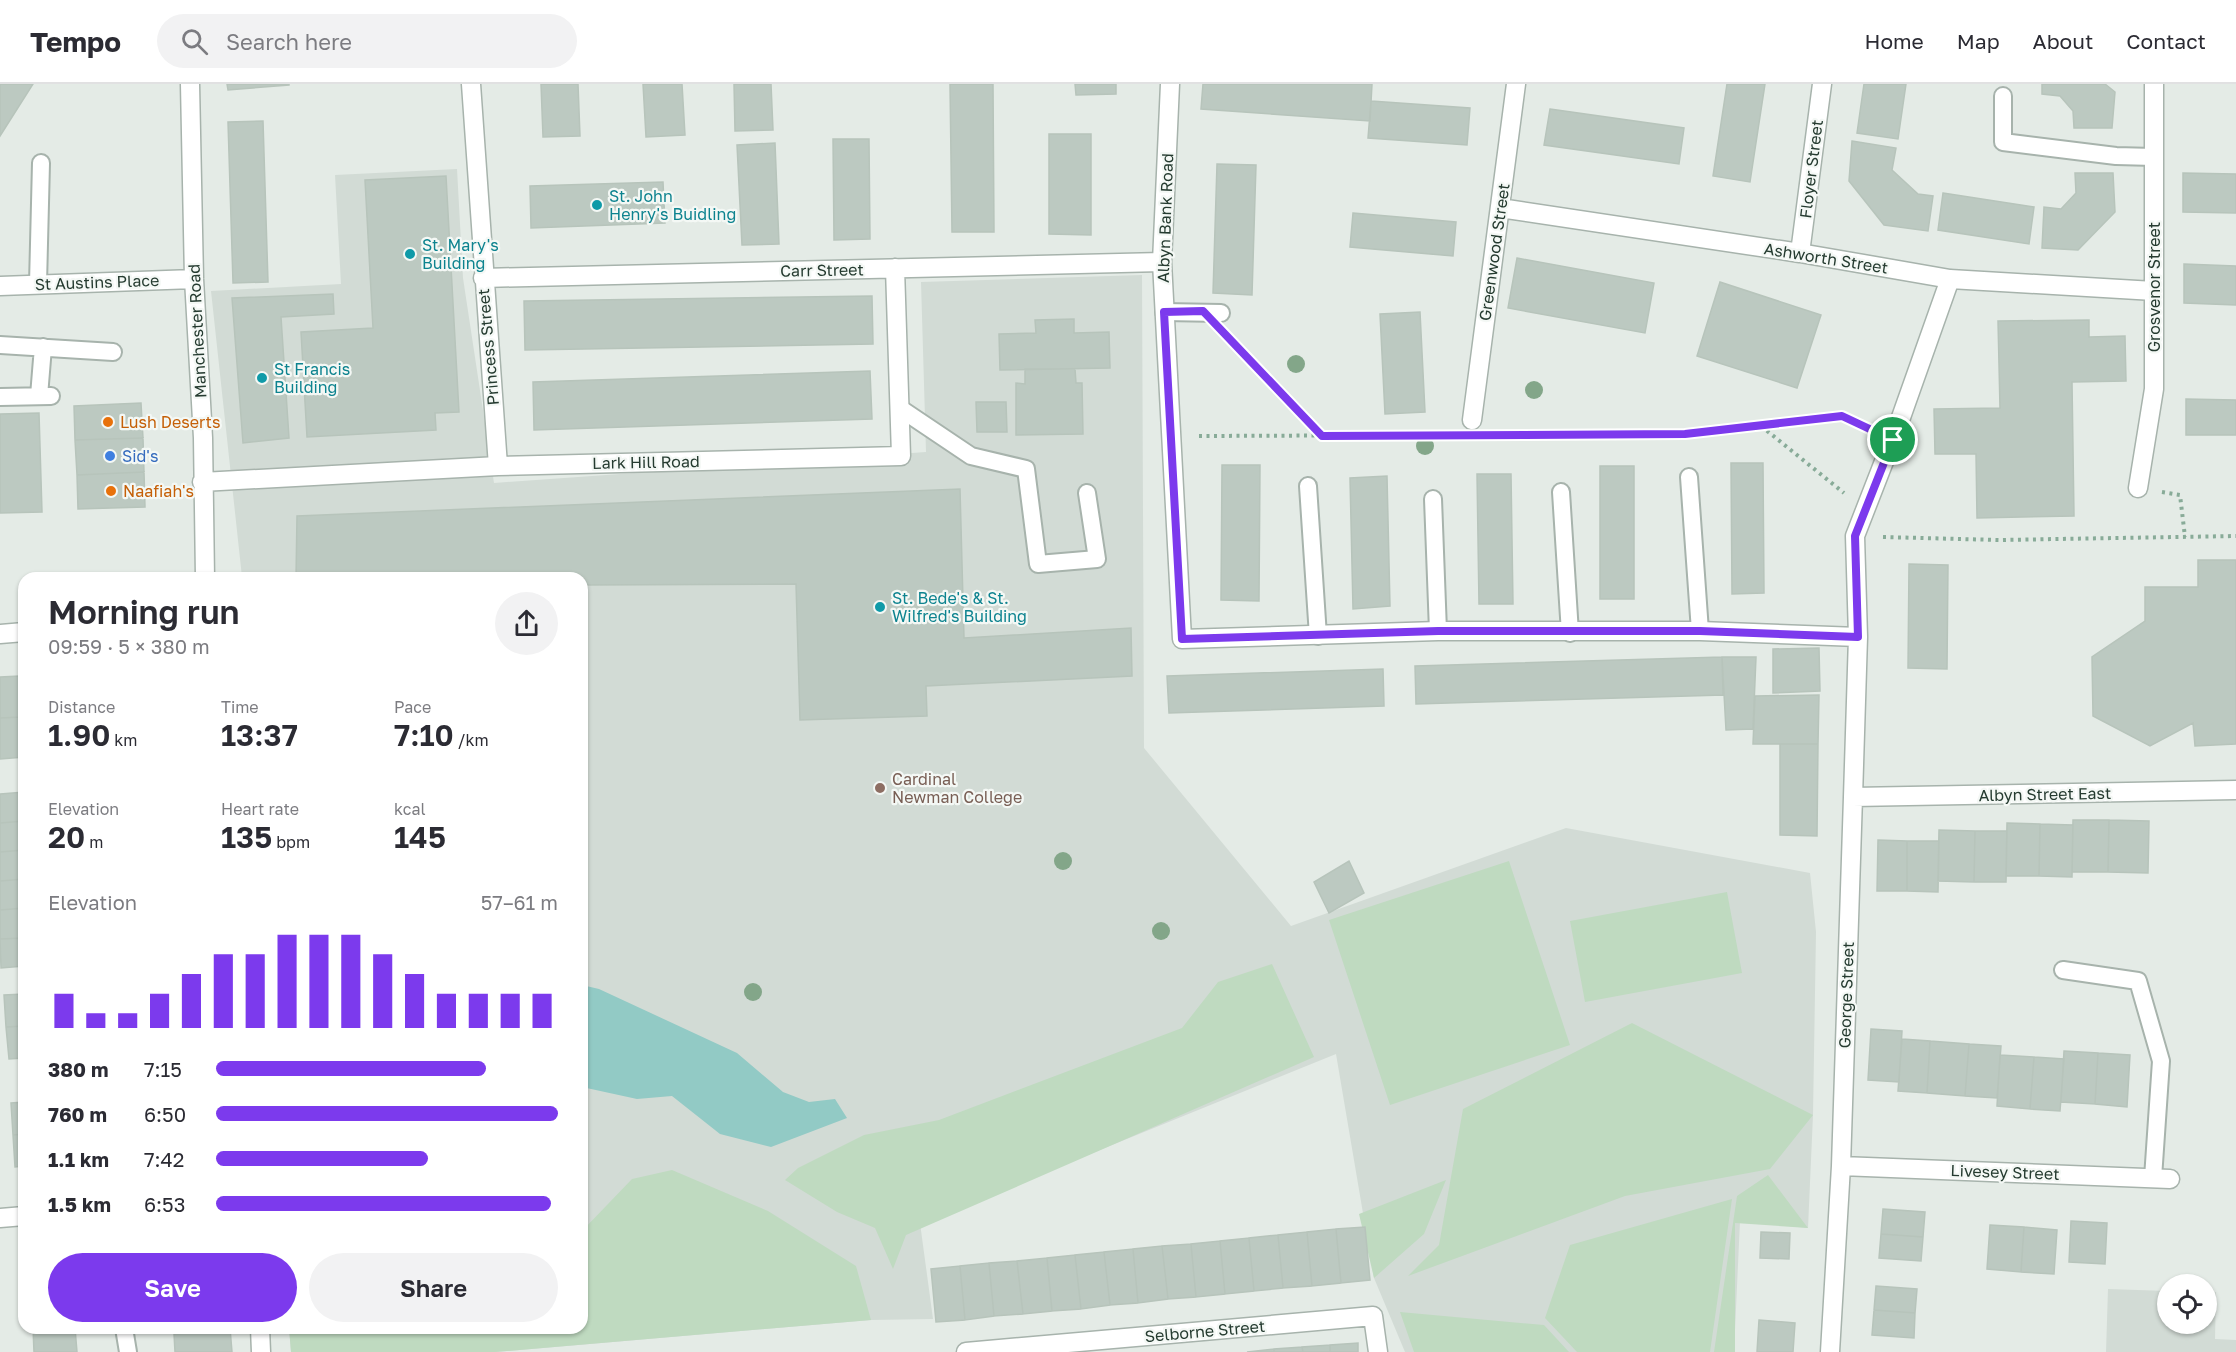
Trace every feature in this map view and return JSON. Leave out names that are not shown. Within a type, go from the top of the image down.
[{"type":"street","name":"Manchester Road","points":[[190,84],[194,279],[203,438],[205,572]]},
{"type":"street","name":"Princess Street","points":[[471,84],[498,466]]},
{"type":"street","name":"Albyn Bank Road","points":[[1170,84],[1162,262],[1182,639],[1318,636]]},
{"type":"street","name":"Greenwood Street","points":[[1472,420],[1516,84]]},
{"type":"street","name":"Floyer Street","points":[[1800,253],[1822,84]]},
{"type":"street","name":"Grosvenor Street","points":[[2138,488],[2154,389],[2154,84]]},
{"type":"street","name":"Ashworth Street","points":[[1500,208],[1800,253],[1950,279],[2154,291]]},
{"type":"street","name":"Carr Street","points":[[483,278],[1162,262]]},
{"type":"street","name":"Lark Hill Road","points":[[202,482],[498,466],[901,456],[895,268]]},
{"type":"street","name":"St Austins Place","points":[[0,286],[194,279]]},
{"type":"street","points":[[1855,536],[1893,440],[1950,279]]},
{"type":"street","name":"George Street","points":[[1830,1352],[1840,1166],[1858,637],[1855,536]]},
{"type":"street","points":[[1318,636],[1438,631],[1570,633],[1700,631],[1858,637]]},
{"type":"street","points":[[0,634],[18,633]]},
{"type":"street","name":"Albyn Street East","points":[[1853,797],[2236,790]]},
{"type":"street","name":"Livesey Street","points":[[1840,1166],[2161,1178]]},
{"type":"street","points":[[0,1218],[18,1216]]},
{"type":"street","name":"Selborne Street","points":[[966,1352],[1039,1349],[1373,1316],[1378,1352]]},
{"type":"street","points":[[260,1334],[261,1352]]},
{"type":"lane","points":[[2003,96],[2003,142],[2116,156],[2154,157]]},
{"type":"lane","points":[[38,284],[41,163]]},
{"type":"lane","points":[[1164,312],[1221,313]]},
{"type":"lane","points":[[0,345],[113,352]]},
{"type":"lane","points":[[0,397],[45,396],[43,348]]},
{"type":"lane","points":[[901,409],[971,456],[1026,469],[1038,564],[1097,559],[1087,493]]},
{"type":"lane","points":[[1689,477],[1700,631]]},
{"type":"lane","points":[[1308,486],[1318,636]]},
{"type":"lane","points":[[1561,492],[1570,633]]},
{"type":"lane","points":[[1432,499],[1438,631]]},
{"type":"lane","points":[[2063,970],[2138,981],[2161,1061],[2161,1178]]},
{"type":"lane","points":[[125,1334],[128,1352]]},
{"type":"path","points":[[1203,311],[1322,436]]},
{"type":"path","points":[[1486,435],[1685,434],[1842,416],[1893,440]]},
{"type":"path","points":[[1761,425],[1866,510]]},
{"type":"path","points":[[1171,436],[1451,435]]},
{"type":"path","points":[[2138,488],[2180,495],[2185,537]]},
{"type":"path","points":[[1855,536],[1999,540],[2236,536]]},
{"type":"shaded area","name":"Cardinal Newman College","points":[[457,169],[463,278],[494,483],[926,452],[921,282],[1142,275],[1144,748],[1291,926],[1566,828],[1810,873],[1816,932],[1813,1115],[1808,1228],[1740,1221],[1734,1352],[1405,1352],[1374,1278],[1336,1054],[920,1223],[933,1319],[871,1320],[495,1352],[291,1352],[290,1334],[588,1334],[588,572],[241,572],[211,291],[341,284],[335,175]]},
{"type":"shaded area","points":[[2108,1289],[2157,1291],[2157,1334],[2215,1334],[2215,1339],[2236,1340],[2236,1352],[2106,1352]]},
{"type":"green space","points":[[1509,861],[1570,1045],[1390,1105],[1329,920]]},
{"type":"green space","points":[[1727,892],[1742,973],[1585,1002],[1570,921]]},
{"type":"green space","points":[[1272,964],[1314,1057],[906,1235],[893,1269],[875,1228],[837,1212],[785,1180],[798,1168],[864,1135],[939,1120],[1182,1028],[1218,982]]},
{"type":"green space","points":[[1632,1023],[1813,1115],[1770,1169],[1625,1196],[1408,1276],[1439,1245],[1463,1109]]},
{"type":"green space","points":[[672,1170],[768,1211],[856,1266],[871,1320],[495,1352],[291,1352],[290,1334],[588,1334],[588,1225],[632,1179]]},
{"type":"green space","points":[[1768,1175],[1808,1228],[1735,1223],[1735,1352],[1714,1352],[1737,1196]]},
{"type":"green space","points":[[1446,1180],[1424,1234],[1374,1278],[1359,1214]]},
{"type":"green space","points":[[1732,1199],[1710,1352],[1577,1352],[1545,1318],[1570,1245]]},
{"type":"green space","points":[[1400,1312],[1544,1325],[1569,1352],[1414,1352]]},
{"type":"water","points":[[588,986],[599,989],[737,1053],[783,1092],[809,1102],[835,1099],[847,1118],[771,1147],[720,1134],[672,1096],[637,1099],[588,1088]]},
{"type":"building","points":[[0,84],[33,84],[0,136]]},
{"type":"building","points":[[227,84],[289,84],[289,85],[228,90]]},
{"type":"building","points":[[541,84],[578,84],[580,136],[543,137]]},
{"type":"building","points":[[643,84],[682,84],[685,135],[646,137]]},
{"type":"building","points":[[734,84],[771,84],[773,130],[735,131]]},
{"type":"building","points":[[950,84],[993,84],[994,232],[952,232]]},
{"type":"building","points":[[1075,84],[1116,84],[1116,94],[1076,95]]},
{"type":"building","points":[[1203,84],[1372,84],[1370,121],[1201,109]]},
{"type":"building","points":[[1727,84],[1765,84],[1750,182],[1713,176]]},
{"type":"building","points":[[1864,84],[1906,84],[1898,139],[1857,133]]},
{"type":"building","points":[[2042,84],[2105,84],[2115,92],[2112,128],[2074,128],[2073,111],[2060,96],[2042,94]]},
{"type":"building","points":[[1371,101],[1470,108],[1467,145],[1368,138]]},
{"type":"building","points":[[1550,109],[1684,128],[1679,164],[1544,145]]},
{"type":"building","points":[[263,121],[268,282],[233,283],[228,122]]},
{"type":"building","points":[[1049,134],[1091,134],[1091,235],[1049,234]]},
{"type":"building","points":[[833,139],[869,139],[870,239],[834,240]]},
{"type":"building","points":[[1852,141],[1896,148],[1892,170],[1918,194],[1933,196],[1928,231],[1884,225],[1849,181]]},
{"type":"building","points":[[775,143],[779,244],[742,245],[737,145]]},
{"type":"building","points":[[1217,164],[1256,165],[1252,295],[1213,293]]},
{"type":"building","points":[[2075,173],[2113,173],[2115,212],[2078,250],[2042,248],[2044,207],[2061,209],[2076,193]]},
{"type":"building","points":[[2183,173],[2236,174],[2236,213],[2183,212]]},
{"type":"building","name":"St. Mary's Building","points":[[446,176],[459,412],[435,413],[436,430],[307,437],[301,332],[373,328],[365,180]]},
{"type":"building","name":"St. John Henry's Buidling","points":[[663,182],[665,223],[531,228],[530,186]]},
{"type":"building","points":[[1943,193],[2034,207],[2029,244],[1938,230]]},
{"type":"building","points":[[1353,213],[1456,222],[1453,256],[1350,247]]},
{"type":"building","points":[[1517,258],[1654,283],[1645,333],[1508,308]]},
{"type":"building","points":[[2184,264],[2236,266],[2236,305],[2184,303]]},
{"type":"building","points":[[1720,282],[1821,315],[1797,388],[1697,356]]},
{"type":"building","name":"St Francis Building","points":[[333,294],[334,314],[281,317],[289,438],[243,443],[232,298]]},
{"type":"building","points":[[872,296],[873,344],[525,350],[524,301]]},
{"type":"building","points":[[1420,312],[1425,412],[1385,414],[1380,314]]},
{"type":"building","points":[[1074,319],[1074,333],[1109,332],[1110,368],[1000,370],[999,334],[1036,333],[1035,320]]},
{"type":"building","points":[[2089,320],[2089,337],[2125,336],[2126,381],[2072,382],[2074,516],[1977,518],[1976,454],[1935,454],[1934,409],[2000,408],[1998,321]]},
{"type":"building","points":[[1025,369],[1075,369],[1076,383],[1082,383],[1083,434],[1016,435],[1016,383],[1025,384]]},
{"type":"building","points":[[870,371],[872,419],[534,430],[533,382]]},
{"type":"building","points":[[2186,399],[2236,400],[2236,435],[2186,435]]},
{"type":"building","points":[[976,402],[1006,402],[1007,432],[977,432]]},
{"type":"building","name":"Lush Deserts","points":[[141,403],[143,438],[75,440],[74,406]]},
{"type":"building","points":[[39,413],[42,512],[0,513],[0,414]]},
{"type":"building","name":"Sid's","points":[[143,438],[144,472],[77,475],[75,440]]},
{"type":"building","points":[[1731,463],[1763,463],[1764,593],[1732,594]]},
{"type":"building","points":[[1222,465],[1260,465],[1259,601],[1221,600]]},
{"type":"building","points":[[1600,466],[1634,466],[1634,599],[1600,599]]},
{"type":"building","name":"Naafiah's","points":[[144,472],[145,507],[78,509],[77,475]]},
{"type":"building","points":[[1477,474],[1511,474],[1513,604],[1479,604]]},
{"type":"building","points":[[1387,476],[1390,606],[1353,609],[1350,478]]},
{"type":"building","name":"St. Bede's & St. Wilfred's Building","points":[[960,489],[964,638],[1131,628],[1132,676],[926,686],[927,716],[800,720],[796,584],[588,585],[588,572],[296,572],[297,516]]},
{"type":"building","points":[[2198,560],[2236,560],[2236,744],[2195,746],[2193,723],[2150,746],[2093,716],[2092,657],[2145,621],[2145,587],[2198,587]]},
{"type":"building","points":[[1909,564],[1948,565],[1947,669],[1908,668]]},
{"type":"building","points":[[1819,648],[1820,691],[1773,693],[1773,649]]},
{"type":"building","points":[[1722,657],[1723,695],[1416,704],[1415,666]]},
{"type":"building","points":[[1722,657],[1756,657],[1753,729],[1726,730]]},
{"type":"building","points":[[1383,669],[1384,706],[1169,713],[1167,676]]},
{"type":"building","points":[[18,676],[18,717],[0,718],[0,677]]},
{"type":"building","points":[[1819,695],[1818,744],[1753,744],[1755,696]]},
{"type":"building","points":[[18,717],[18,758],[0,759],[0,718]]},
{"type":"building","points":[[1780,744],[1818,744],[1817,836],[1780,835]]},
{"type":"building","points":[[18,792],[18,822],[0,823],[0,794]]},
{"type":"building","points":[[2073,820],[2109,820],[2108,872],[2072,872]]},
{"type":"building","points":[[2109,820],[2149,821],[2148,873],[2108,872]]},
{"type":"building","points":[[18,822],[18,850],[0,852],[0,823]]},
{"type":"building","points":[[2007,823],[2040,824],[2039,876],[2006,876]]},
{"type":"building","points":[[2040,824],[2073,825],[2072,877],[2039,876]]},
{"type":"building","points":[[1939,830],[1975,831],[1974,882],[1938,881]]},
{"type":"building","points":[[1975,831],[2007,831],[2006,882],[1974,882]]},
{"type":"building","points":[[1878,840],[1907,841],[1907,891],[1877,891]]},
{"type":"building","points":[[1907,841],[1939,841],[1938,892],[1907,891]]},
{"type":"building","points":[[18,850],[18,880],[0,881],[0,852]]},
{"type":"building","points":[[1349,861],[1364,893],[1329,913],[1314,882]]},
{"type":"building","points":[[18,880],[18,908],[0,910],[0,881]]},
{"type":"building","points":[[18,908],[18,938],[0,939],[0,910]]},
{"type":"building","points":[[18,938],[18,967],[1,968],[0,939]]},
{"type":"building","points":[[18,994],[18,1026],[6,1027],[4,995]]},
{"type":"building","points":[[18,1026],[18,1058],[9,1059],[6,1027]]},
{"type":"building","points":[[1871,1029],[1902,1031],[1899,1082],[1868,1080]]},
{"type":"building","points":[[1902,1039],[1930,1041],[1927,1093],[1898,1091]]},
{"type":"building","points":[[1930,1041],[1969,1044],[1965,1096],[1927,1093]]},
{"type":"building","points":[[1969,1044],[2001,1046],[1997,1098],[1965,1096]]},
{"type":"building","points":[[2064,1051],[2098,1053],[2095,1104],[2061,1102]]},
{"type":"building","points":[[2098,1053],[2130,1055],[2127,1107],[2095,1104]]},
{"type":"building","points":[[2000,1055],[2034,1057],[2030,1109],[1997,1106]]},
{"type":"building","points":[[2034,1057],[2064,1059],[2060,1111],[2030,1109]]},
{"type":"building","points":[[18,1102],[18,1135],[13,1135],[11,1103]]},
{"type":"building","points":[[13,1135],[18,1135],[18,1167],[15,1167]]},
{"type":"building","points":[[1883,1209],[1925,1212],[1923,1237],[1881,1234]]},
{"type":"building","points":[[2071,1221],[2107,1223],[2105,1264],[2069,1262]]},
{"type":"building","points":[[1990,1225],[2024,1227],[2021,1272],[1987,1269]]},
{"type":"building","points":[[1365,1227],[1370,1280],[1341,1283],[1336,1229]]},
{"type":"building","points":[[2024,1227],[2057,1230],[2054,1274],[2021,1272]]},
{"type":"building","points":[[1336,1229],[1341,1283],[1312,1286],[1307,1232]]},
{"type":"building","points":[[1307,1232],[1312,1286],[1283,1288],[1278,1235]]},
{"type":"building","points":[[1761,1232],[1790,1233],[1789,1259],[1760,1258]]},
{"type":"building","points":[[1881,1234],[1923,1237],[1921,1261],[1879,1258]]},
{"type":"building","points":[[1278,1235],[1283,1288],[1254,1291],[1249,1238]]},
{"type":"building","points":[[1249,1238],[1254,1291],[1225,1294],[1220,1241]]},
{"type":"building","points":[[1220,1241],[1225,1294],[1196,1297],[1191,1244]]},
{"type":"building","points":[[1191,1244],[1196,1297],[1168,1299],[1162,1246]]},
{"type":"building","points":[[1162,1246],[1168,1299],[1138,1303],[1133,1249]]},
{"type":"building","points":[[1133,1249],[1138,1303],[1110,1305],[1104,1252]]},
{"type":"building","points":[[1104,1252],[1110,1305],[1081,1309],[1075,1255]]},
{"type":"building","points":[[1075,1255],[1081,1309],[1052,1311],[1047,1258]]},
{"type":"building","points":[[1047,1258],[1052,1311],[1023,1314],[1017,1261]]},
{"type":"building","points":[[1017,1261],[1023,1314],[994,1316],[989,1263]]},
{"type":"building","points":[[989,1263],[994,1316],[965,1320],[960,1266]]},
{"type":"building","points":[[960,1266],[965,1320],[936,1322],[931,1269]]},
{"type":"building","points":[[1876,1286],[1917,1289],[1915,1313],[1874,1310]]},
{"type":"building","points":[[1874,1310],[1915,1313],[1914,1338],[1872,1335]]},
{"type":"building","points":[[1759,1320],[1795,1323],[1793,1352],[1757,1352]]},
{"type":"building","points":[[33,1334],[76,1334],[77,1352],[34,1352]]},
{"type":"building","points":[[174,1334],[230,1334],[232,1352],[175,1352]]},
{"type":"building","points":[[1358,1343],[1358,1352],[1330,1352],[1330,1345]]},
{"type":"building","points":[[1330,1345],[1330,1352],[1303,1352],[1302,1347]]},
{"type":"building","points":[[1302,1347],[1303,1352],[1274,1352],[1274,1349]]},
{"type":"building","points":[[1274,1349],[1274,1352],[1247,1352]]},
{"type":"place","name":"St. John Henry's Buidling","points":[[597,205]]},
{"type":"place","name":"St. Mary's Building","points":[[410,254]]},
{"type":"place","name":"St Francis Building","points":[[262,378]]},
{"type":"place","name":"Lush Deserts","points":[[108,422]]},
{"type":"place","name":"Sid's","points":[[110,456]]},
{"type":"place","name":"Naafiah's","points":[[111,491]]},
{"type":"place","name":"St. Bede's & St. Wilfred's Building","points":[[880,607]]},
{"type":"place","name":"Cardinal Newman College","points":[[880,788]]},
{"type":"route","points":[[1203,311],[1322,436],[1685,434],[1842,416],[1893,440],[1855,536],[1858,637],[1700,631],[1570,633],[1438,631],[1182,639],[1164,312],[1203,311]]}]
